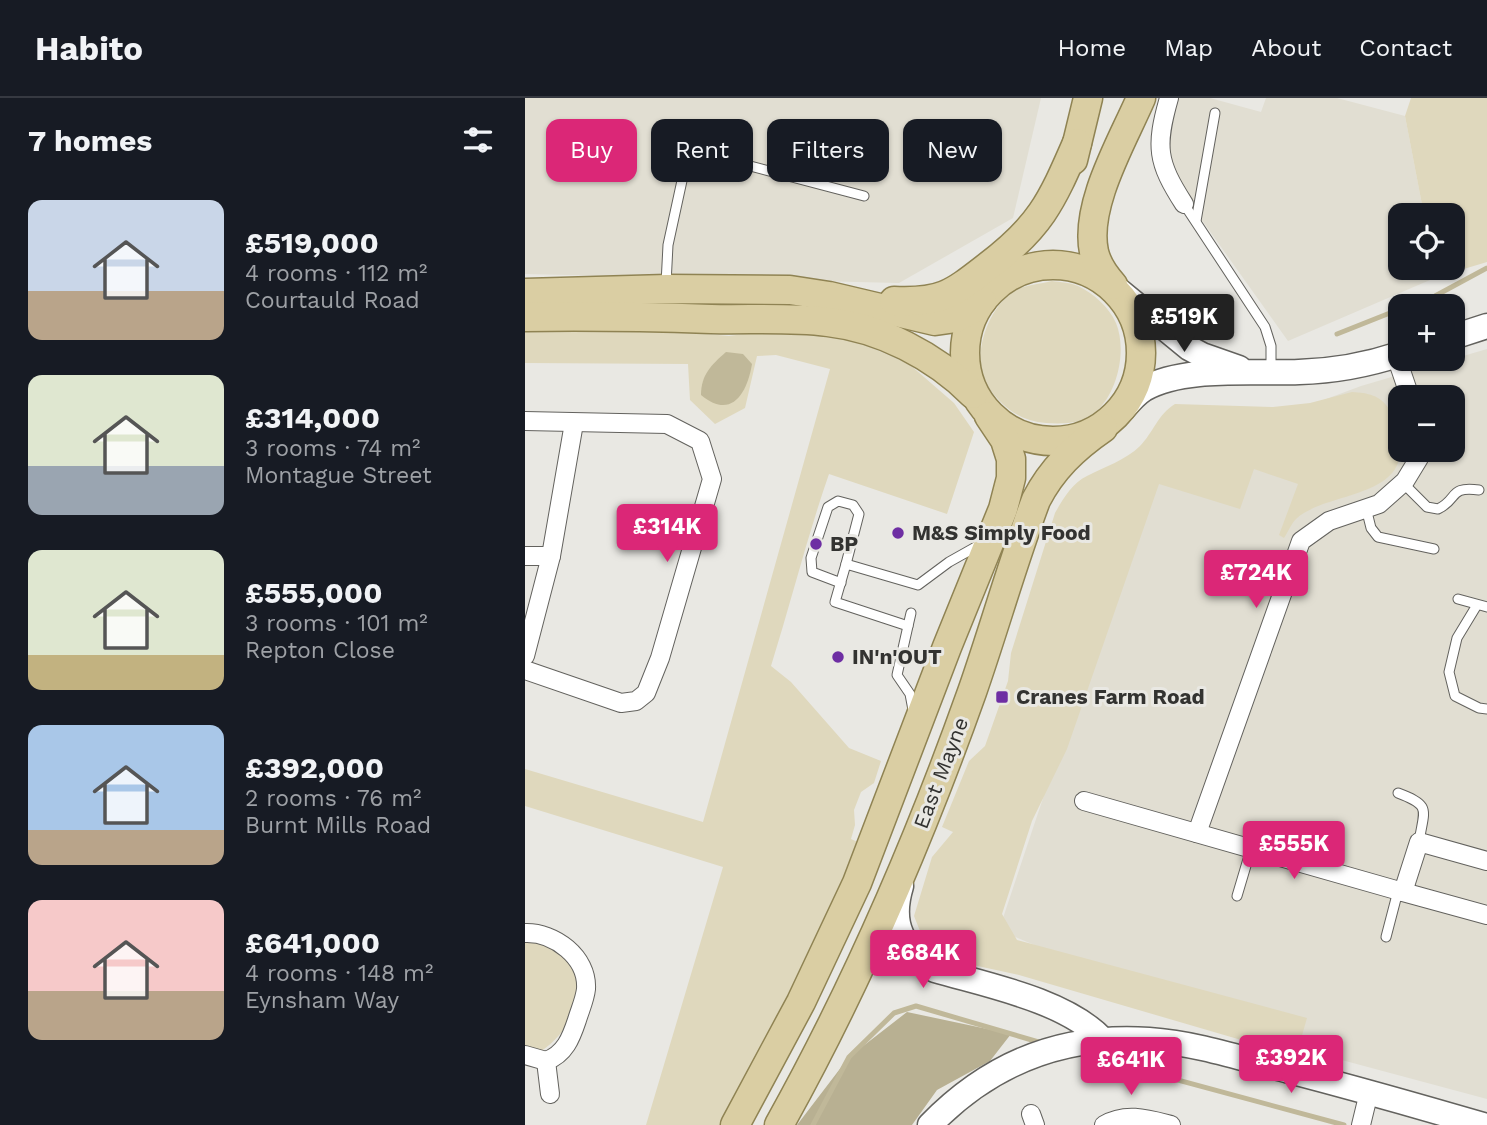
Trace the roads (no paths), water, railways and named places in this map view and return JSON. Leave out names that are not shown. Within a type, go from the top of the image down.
[{"type":"main road","points":[[829,296],[935,321],[957,318],[974,309],[1037,252],[1057,223],[1065,201],[1088,98]]},
{"type":"main road","points":[[525,317],[627,316],[828,322],[862,329],[900,344],[946,369],[1003,428],[1042,441],[1088,436],[1103,428],[1123,408],[1134,387],[1138,370],[1134,318],[1128,303],[1097,262],[1093,230],[1103,187],[1141,98]]},
{"type":"main road","points":[[525,293],[667,289],[790,290],[871,300],[932,301],[953,293],[1012,248],[1031,229],[1051,200],[1077,143]]},
{"type":"main road","points":[[1006,279],[1027,268],[1048,265],[1073,267],[1096,273],[1117,289]]},
{"type":"main road","points":[[981,405],[965,364],[967,333],[973,315],[983,300]]},
{"type":"main road","name":"East Mayne","points":[[735,1125],[801,1002],[857,883],[1006,500],[1011,469],[1008,446],[981,405]]},
{"type":"main road","name":"East Mayne","points":[[779,1125],[834,1022],[915,842],[972,690],[1036,500],[1066,457],[1103,428]]},
{"type":"street","points":[[1169,98],[1161,132],[1162,165],[1184,204]]},
{"type":"street","points":[[1117,289],[1189,348],[1224,364],[1271,372]]},
{"type":"street","points":[[1465,333],[1487,326]]},
{"type":"street","points":[[1123,408],[1143,390],[1167,380],[1221,373],[1328,370],[1388,357]]},
{"type":"street","points":[[525,421],[667,424],[699,441],[712,479],[660,658],[646,693],[636,701],[621,703],[525,670]]},
{"type":"street","points":[[525,656],[551,556],[574,423]]},
{"type":"street","points":[[1197,833],[1301,541],[1329,521],[1380,503],[1403,483],[1416,462]]},
{"type":"street","points":[[525,556],[551,556]]},
{"type":"street","points":[[1084,801],[1487,915]]},
{"type":"street","points":[[915,842],[899,890],[896,911],[898,928],[905,944],[917,957],[935,970],[1069,1013],[1090,1026],[1102,1039]]},
{"type":"street","points":[[1401,892],[1419,842],[1487,861]]},
{"type":"street","points":[[525,933],[537,932],[572,952],[584,973],[586,987],[570,1040],[556,1058],[546,1061],[525,1055]]},
{"type":"street","points":[[930,1125],[961,1096],[989,1076],[1023,1058],[1061,1046],[1102,1039],[1151,1040],[1192,1047],[1369,1092],[1483,1125]]},
{"type":"street","points":[[546,1061],[549,1094]]},
{"type":"street","points":[[1361,1122],[1369,1092]]},
{"type":"street","points":[[1103,1125],[1130,1116],[1171,1125]]},
{"type":"lane","points":[[1196,221],[1215,113]]},
{"type":"lane","points":[[667,289],[668,245],[680,188],[683,176],[697,152],[864,196]]},
{"type":"lane","points":[[1184,204],[1265,327],[1271,346],[1271,372]]},
{"type":"lane","points":[[1403,483],[1427,506],[1437,509],[1444,506],[1458,490],[1479,490]]},
{"type":"lane","points":[[841,583],[812,572],[811,558],[828,507],[838,501],[853,506],[859,514],[841,583],[835,602],[908,625]]},
{"type":"lane","points":[[1366,508],[1371,528],[1378,537],[1434,550]]},
{"type":"lane","points":[[846,564],[917,589],[949,562],[992,537]]},
{"type":"lane","points":[[1458,599],[1482,606],[1457,638],[1449,672],[1455,696],[1487,709]]},
{"type":"lane","points":[[911,613],[897,675],[910,694],[916,729]]},
{"type":"lane","points":[[1398,793],[1419,801],[1424,808],[1419,842]]},
{"type":"lane","points":[[1237,895],[1251,849]]},
{"type":"lane","points":[[1386,937],[1401,892]]},
{"type":"waterway","points":[[1439,294],[1487,268]]},
{"type":"waterway","points":[[1337,334],[1388,314]]},
{"type":"waterway","points":[[813,1125],[849,1057],[894,1013],[916,1006],[1042,1043]]},
{"type":"waterway","points":[[1078,1053],[1344,1125]]},
{"type":"place","name":"M&S Simply Food","points":[[898,533]]},
{"type":"place","name":"BP","points":[[816,544]]},
{"type":"place","name":"IN'n'OUT","points":[[838,657]]},
{"type":"place","name":"Cranes Farm Road","points":[[1002,697]]}]
